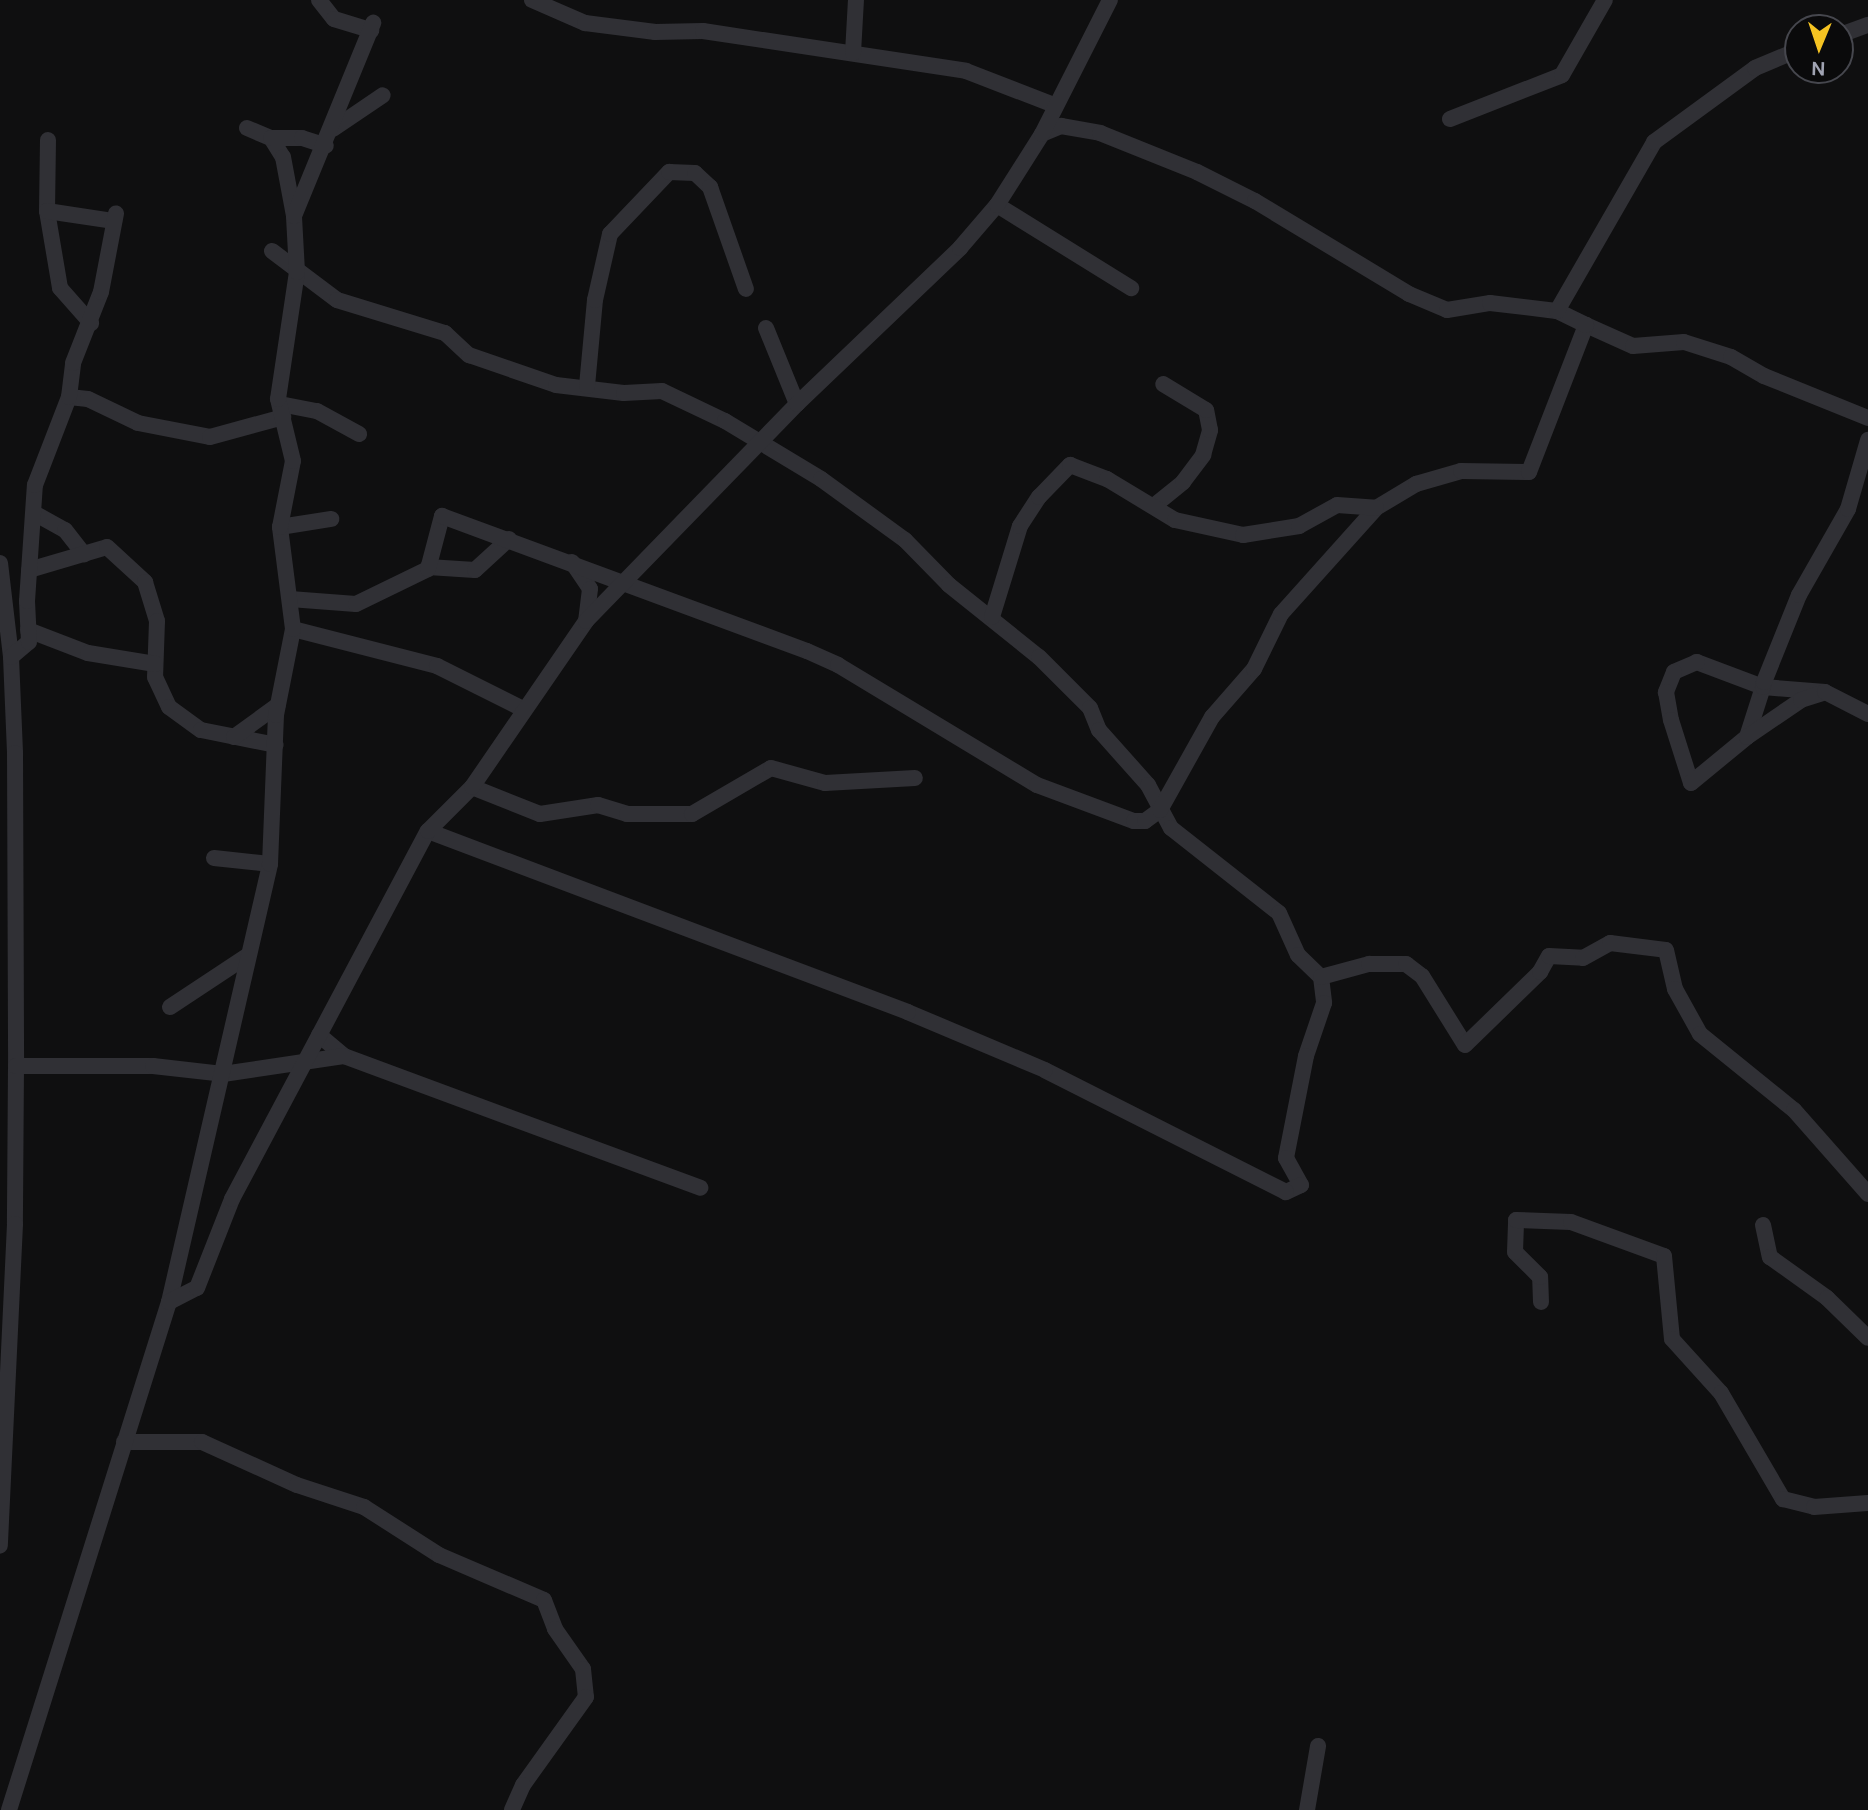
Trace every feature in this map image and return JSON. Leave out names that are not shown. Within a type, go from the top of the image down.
[{"type":"street","points":[[295,216],[333,129],[372,26],[334,19],[319,0]]},
{"type":"street","points":[[532,0],[585,23],[655,32],[703,31],[966,71],[1054,105]]},
{"type":"street","points":[[853,53],[856,0]]},
{"type":"street","points":[[169,1301],[197,1288],[232,1199],[428,831],[472,787],[523,709],[586,621],[797,404],[960,248],[997,205],[1042,134],[1054,105],[1110,0]]},
{"type":"street","points":[[1450,119],[1562,75],[1605,0]]},
{"type":"street","points":[[1557,311],[1654,142],[1755,68],[1784,56]]},
{"type":"street","points":[[333,129],[383,95]]},
{"type":"street","points":[[1042,134],[1061,126],[1100,133],[1197,172],[1255,201],[1409,294],[1447,310],[1490,303],[1557,311],[1633,346],[1684,342],[1719,353],[1868,418]]},
{"type":"street","points":[[247,128],[271,138],[302,138],[326,146]]},
{"type":"street","points":[[9,1810],[169,1301],[270,863],[278,705],[293,629],[280,527],[293,461],[281,411],[296,272],[295,216],[283,157],[271,138]]},
{"type":"street","points":[[48,140],[47,211],[60,288],[91,323]]},
{"type":"street","points":[[587,386],[594,300],[610,234],[669,172],[695,173],[710,187],[746,289]]},
{"type":"street","points":[[997,205],[1131,288]]},
{"type":"street","points":[[11,657],[29,642],[29,570],[35,485],[69,397],[73,363],[91,323],[115,217],[47,211]]},
{"type":"street","points":[[272,251],[296,272],[351,306],[445,333],[469,355],[556,385],[587,386],[624,393],[662,391],[725,421],[862,508],[992,617],[1090,708],[1099,730],[1148,785],[1171,828],[1279,914],[1298,955],[1321,977],[1324,1003],[1306,1056],[1286,1158],[1301,1185],[1286,1192],[1045,1070],[946,1028],[428,831]]},
{"type":"street","points":[[428,567],[442,516],[509,539],[572,562],[620,584],[838,665],[946,733],[1064,797],[1134,821],[1145,821],[1160,810],[1212,717],[1254,669],[1281,614],[1376,508],[1416,484],[1461,471],[1529,472],[1586,325]]},
{"type":"street","points":[[766,328],[797,404]]},
{"type":"street","points":[[1156,505],[1183,482],[1203,455],[1210,430],[1206,410],[1163,384]]},
{"type":"street","points":[[69,397],[88,399],[138,423],[210,437],[281,411],[317,411],[359,434]]},
{"type":"street","points":[[1746,737],[1799,595],[1848,509],[1868,440]]},
{"type":"street","points":[[992,617],[1020,526],[1039,497],[1070,465],[1156,505],[1175,520],[1198,527],[1253,536],[1299,526],[1337,505],[1376,508]]},
{"type":"street","points":[[34,513],[65,530],[84,554]]},
{"type":"street","points":[[280,527],[331,519]]},
{"type":"street","points":[[290,599],[356,604],[428,567],[475,570],[509,539]]},
{"type":"street","points":[[29,570],[107,547],[145,582],[157,621],[155,677],[169,707],[201,730],[276,745]]},
{"type":"street","points":[[0,562],[11,657],[16,1066],[0,1546]]},
{"type":"street","points":[[572,562],[590,589],[586,621]]},
{"type":"street","points":[[293,629],[436,666],[523,709]]},
{"type":"street","points":[[29,630],[88,653],[155,664]]},
{"type":"street","points":[[1825,692],[1801,700],[1746,737],[1691,783],[1666,692],[1674,672],[1697,662],[1763,687],[1825,692],[1868,713]]},
{"type":"street","points":[[234,737],[278,705]]},
{"type":"street","points":[[472,787],[540,814],[598,804],[627,814],[692,814],[771,768],[825,783],[915,778]]},
{"type":"street","points":[[214,858],[270,863]]},
{"type":"street","points":[[1321,977],[1369,964],[1406,964],[1422,976],[1465,1045],[1540,972],[1549,956],[1583,958],[1610,943],[1666,950],[1675,989],[1700,1034],[1794,1111],[1865,1185]]},
{"type":"street","points":[[170,1007],[247,956]]},
{"type":"street","points":[[319,1035],[344,1056],[700,1188]]},
{"type":"street","points":[[16,1066],[153,1066],[223,1074],[344,1056]]},
{"type":"street","points":[[1541,1302],[1540,1277],[1515,1252],[1516,1220],[1571,1222],[1664,1256],[1672,1339],[1721,1394],[1783,1499],[1814,1507],[1868,1503]]},
{"type":"street","points":[[1763,1225],[1770,1257],[1828,1298],[1868,1338]]},
{"type":"street","points":[[124,1442],[202,1442],[297,1485],[364,1507],[439,1555],[544,1600],[555,1629],[574,1651],[583,1669],[586,1697],[523,1785],[512,1810]]},
{"type":"street","points":[[1307,1810],[1318,1746]]}]
